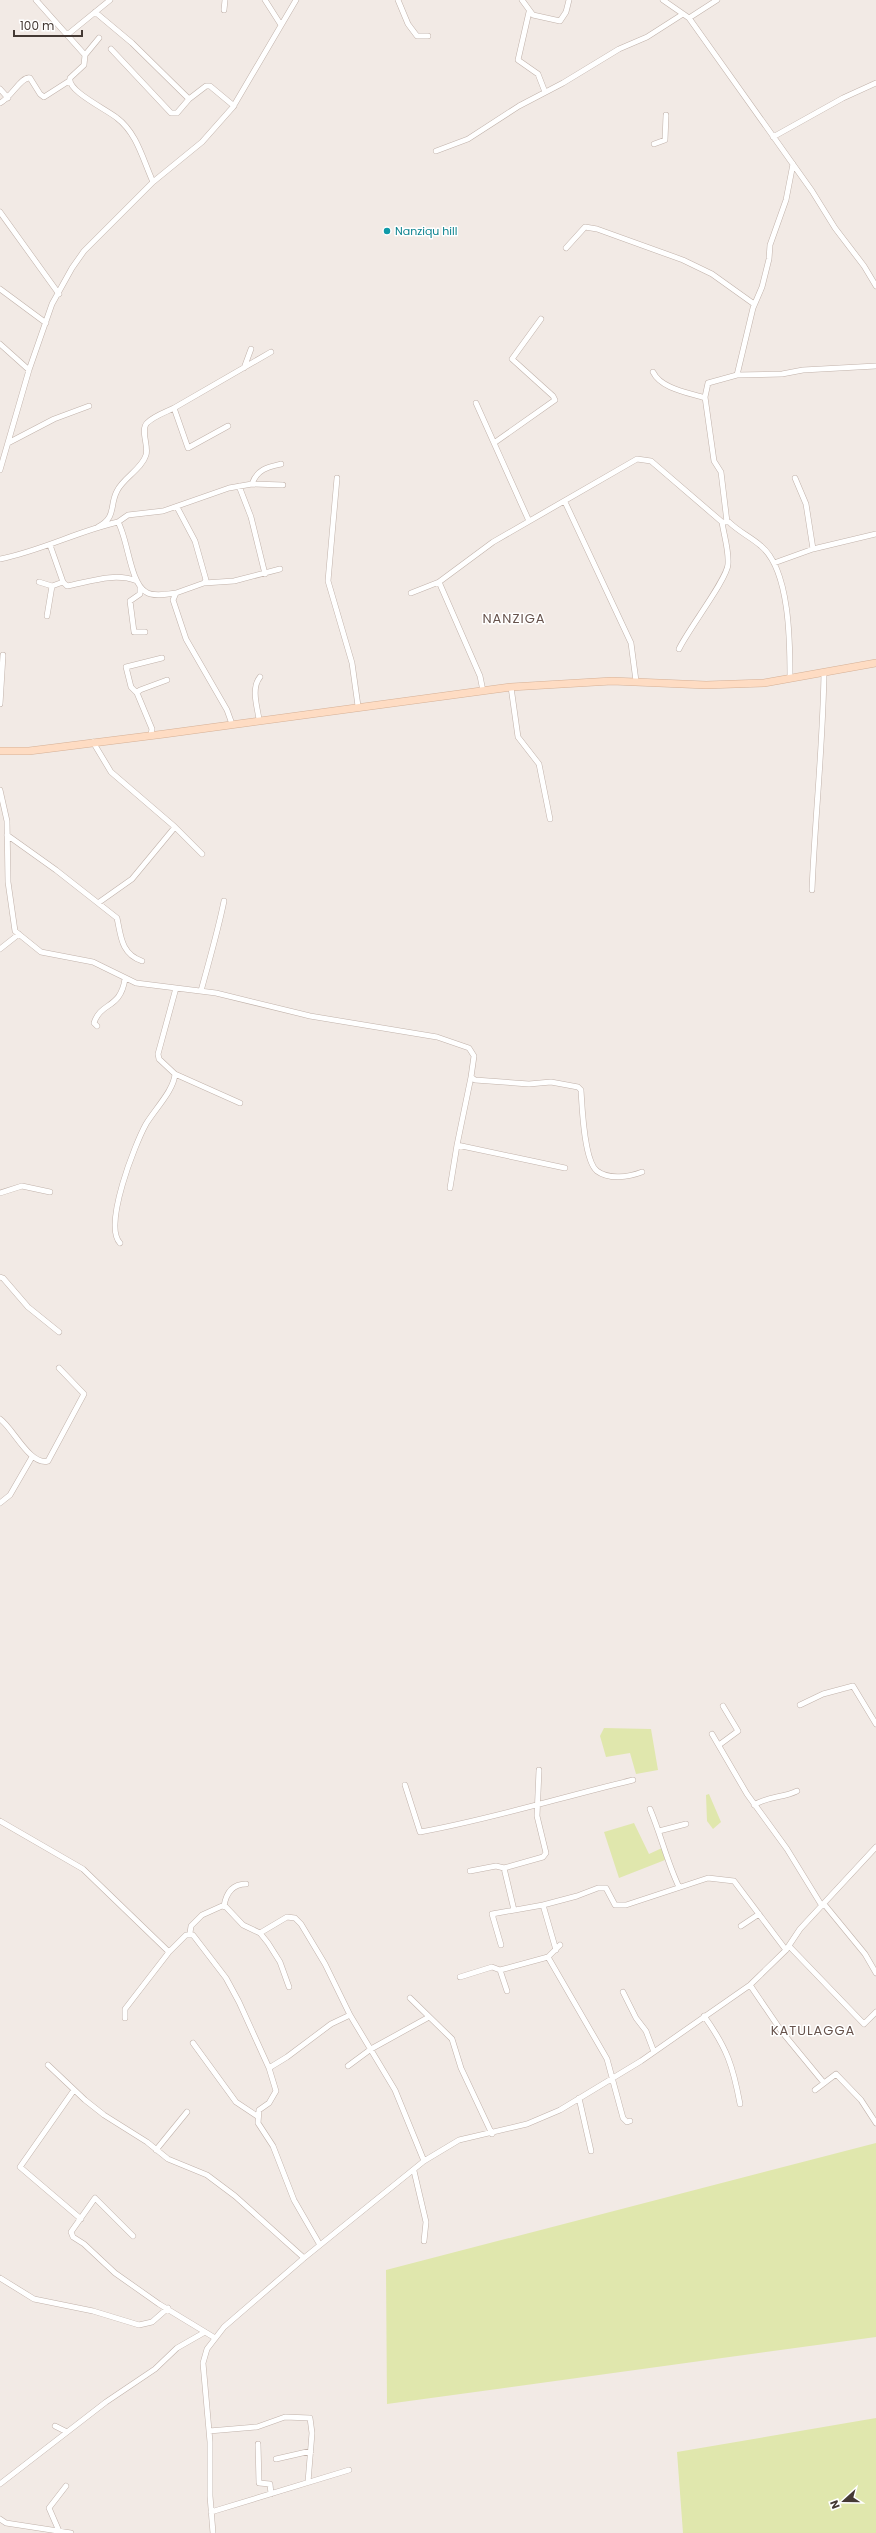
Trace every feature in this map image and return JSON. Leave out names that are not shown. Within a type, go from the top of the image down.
[{"type":"street","points":[[36,0],[85,55]]},
{"type":"street","points":[[67,35],[110,0]]},
{"type":"street","points":[[224,10],[225,0]]},
{"type":"street","points":[[265,0],[281,25]]},
{"type":"street","points":[[0,470],[30,370],[46,323],[58,294],[84,251],[153,182],[202,142],[234,106],[296,0]]},
{"type":"street","points":[[398,0],[408,24],[417,36],[428,36]]},
{"type":"street","points":[[522,0],[529,12],[533,15],[560,21],[566,12],[569,0]]},
{"type":"street","points":[[663,0],[689,18],[793,164],[876,286]]},
{"type":"street","points":[[689,18],[717,0]]},
{"type":"street","points":[[95,12],[132,43],[189,99]]},
{"type":"street","points":[[529,12],[521,36],[518,60],[538,74],[545,92]]},
{"type":"street","points":[[436,151],[468,138],[619,49],[647,37],[683,14]]},
{"type":"street","points":[[0,103],[15,92],[22,79],[26,77],[30,78],[40,94],[44,97],[70,81],[84,65],[85,55],[99,38]]},
{"type":"street","points":[[111,49],[171,113],[177,114],[189,99],[206,86],[210,86],[234,106]]},
{"type":"street","points":[[70,81],[80,96],[96,102],[128,128],[153,182]]},
{"type":"street","points":[[773,137],[876,83]]},
{"type":"street","points":[[0,89],[8,98]]},
{"type":"street","points":[[654,144],[665,140],[666,115]]},
{"type":"street","points":[[737,375],[754,304],[769,259],[770,245],[786,200],[793,164]]},
{"type":"street","points":[[0,212],[58,294]]},
{"type":"street","points":[[566,248],[585,227],[597,229],[683,260],[712,274],[754,304]]},
{"type":"street","points":[[0,289],[46,323]]},
{"type":"street","points":[[494,444],[555,400],[553,396],[512,359],[541,319]]},
{"type":"street","points":[[0,344],[30,370]]},
{"type":"street","points":[[244,368],[251,349]]},
{"type":"street","points":[[0,559],[50,545],[106,522],[112,511],[117,490],[146,458],[147,448],[144,428],[147,423],[271,352]]},
{"type":"street","points":[[679,649],[686,632],[706,605],[728,566],[722,472],[714,460],[705,398],[708,384],[737,375],[782,374],[803,370],[876,366]]},
{"type":"street","points":[[653,372],[661,381],[676,389],[705,398]]},
{"type":"street","points":[[476,403],[529,521]]},
{"type":"street","points":[[8,443],[54,419],[89,406]]},
{"type":"street","points":[[174,408],[188,448],[228,426]]},
{"type":"street","points":[[411,593],[439,582],[476,552],[558,503],[565,502],[569,496],[637,459],[650,461],[725,522],[761,546],[774,563],[785,598],[790,678]]},
{"type":"street","points":[[252,484],[254,477],[261,470],[281,464]]},
{"type":"street","points":[[337,478],[328,581],[352,663],[358,706]]},
{"type":"street","points":[[795,478],[806,504],[813,549]]},
{"type":"street","points":[[98,526],[118,522],[128,515],[176,507],[209,494],[239,486],[252,484],[283,485]]},
{"type":"street","points":[[239,486],[250,517],[264,574]]},
{"type":"street","points":[[565,502],[631,643],[636,681]]},
{"type":"street","points":[[176,507],[195,541],[206,580],[204,583]]},
{"type":"street","points":[[118,522],[129,550],[132,572],[140,588],[140,594],[130,601],[134,632],[145,632]]},
{"type":"street","points":[[774,563],[813,549],[876,534]]},
{"type":"street","points":[[50,545],[63,582],[67,586],[87,580],[113,578],[137,581]]},
{"type":"street","points":[[140,588],[146,593],[176,593],[204,583],[234,581],[280,569]]},
{"type":"street","points":[[39,582],[52,586],[63,582]]},
{"type":"street","points":[[439,582],[480,676],[484,691]]},
{"type":"street","points":[[47,616],[52,586]]},
{"type":"street","points":[[173,600],[176,593]]},
{"type":"street","points":[[166,594],[173,600],[186,639],[227,710],[232,724]]},
{"type":"street","points":[[0,704],[3,655]]},
{"type":"street","points":[[151,735],[152,729],[137,693],[131,687],[126,668],[162,658]]},
{"type":"street","points":[[0,751],[29,751],[232,724],[259,719],[512,687],[636,681],[706,685],[764,683],[876,663]]},
{"type":"street","points":[[812,890],[818,780],[822,746],[824,672]]},
{"type":"street","points":[[259,719],[255,688],[260,677]]},
{"type":"street","points":[[137,693],[140,690],[167,680]]},
{"type":"street","points":[[512,687],[518,737],[539,764],[550,819]]},
{"type":"street","points":[[93,742],[111,772],[175,827],[202,854]]},
{"type":"street","points":[[0,790],[7,822],[8,882],[15,931],[41,952],[93,962],[125,979],[136,983],[201,991],[310,1016],[437,1037],[469,1048],[474,1056],[450,1188]]},
{"type":"street","points":[[98,903],[132,879],[175,827]]},
{"type":"street","points":[[7,835],[56,870],[117,918],[120,937],[126,951],[142,961]]},
{"type":"street","points":[[201,991],[214,948],[217,925],[224,901]]},
{"type":"street","points":[[0,949],[19,934]]},
{"type":"street","points":[[97,1026],[94,1023],[97,1014],[117,1000],[123,990],[125,979]]},
{"type":"street","points":[[176,988],[158,1054],[159,1059],[175,1074],[240,1103]]},
{"type":"street","points":[[120,1243],[115,1234],[115,1219],[136,1144],[159,1102],[174,1081],[175,1074]]},
{"type":"street","points":[[471,1077],[475,1080],[529,1084],[551,1082],[578,1087],[581,1090],[582,1115],[592,1165],[598,1171],[610,1176],[624,1177],[642,1172]]},
{"type":"street","points":[[457,1145],[565,1168]]},
{"type":"street","points":[[0,1193],[22,1186],[50,1192]]},
{"type":"street","points":[[0,1277],[18,1294],[28,1307],[59,1332]]},
{"type":"street","points":[[0,1419],[32,1457],[41,1461],[48,1461],[84,1394],[59,1368]]},
{"type":"street","points":[[0,1503],[10,1494],[32,1457]]},
{"type":"street","points":[[800,1705],[824,1694],[853,1686],[858,1691],[876,1724]]},
{"type":"street","points":[[719,1745],[738,1731],[723,1706]]},
{"type":"street","points":[[712,1734],[754,1805],[787,1849],[823,1905],[865,1954],[876,1973]]},
{"type":"street","points":[[470,1871],[496,1866],[504,1868],[543,1857],[546,1853],[536,1803],[539,1770]]},
{"type":"street","points":[[405,1785],[420,1832],[469,1823],[536,1803],[633,1780]]},
{"type":"street","points":[[754,1805],[763,1799],[786,1796],[797,1791]]},
{"type":"street","points":[[650,1809],[659,1831],[668,1863],[679,1888]]},
{"type":"street","points":[[0,1821],[83,1869],[169,1952]]},
{"type":"street","points":[[659,1831],[686,1824]]},
{"type":"street","points":[[214,2533],[211,2512],[209,2431],[203,2363],[207,2349],[224,2327],[304,2258],[414,2171],[424,2161],[459,2140],[492,2134],[542,2118],[579,2098],[654,2052],[750,1985],[788,1948],[800,1929],[875,1851]]},
{"type":"street","points":[[504,1868],[514,1910]]},
{"type":"street","points":[[501,1945],[492,1914],[577,1896],[598,1888],[606,1888],[615,1905],[626,1905],[708,1878],[728,1879],[734,1881],[743,1890],[759,1914],[788,1948],[864,2024],[876,2012]]},
{"type":"street","points":[[224,1906],[227,1894],[232,1889],[246,1884]]},
{"type":"street","points":[[543,1904],[556,1950]]},
{"type":"street","points":[[125,2018],[125,2009],[169,1952],[190,1933],[191,1926],[202,1915],[224,1906]]},
{"type":"street","points":[[224,1906],[243,1925],[260,1933],[280,1962],[289,1987]]},
{"type":"street","points":[[741,1926],[759,1914]]},
{"type":"street","points":[[260,1933],[287,1917],[295,1918],[301,1924],[325,1964],[350,2015],[395,2090],[424,2161]]},
{"type":"street","points":[[190,1933],[198,1940],[226,1978],[269,2068],[276,2091],[269,2103],[259,2110],[257,2116],[258,2123],[277,2154],[294,2200],[320,2245]]},
{"type":"street","points":[[460,1977],[492,1967],[500,1970],[548,1957],[560,1944]]},
{"type":"street","points":[[548,1957],[607,2059],[623,2118],[627,2122],[630,2121]]},
{"type":"street","points":[[500,1970],[507,1991]]},
{"type":"street","points":[[750,1985],[782,2032],[824,2083]]},
{"type":"street","points":[[623,1992],[636,2018],[646,2031],[654,2052]]},
{"type":"street","points":[[410,1998],[452,2039],[461,2068],[492,2134]]},
{"type":"street","points":[[269,2068],[288,2057],[298,2048],[332,2024],[350,2015]]},
{"type":"street","points":[[704,2016],[722,2041],[734,2070],[740,2104]]},
{"type":"street","points":[[348,2066],[371,2049],[429,2017]]},
{"type":"street","points":[[193,2043],[236,2102],[257,2116]]},
{"type":"street","points":[[48,2065],[74,2090],[104,2115],[168,2159],[207,2176],[235,2196],[304,2258]]},
{"type":"street","points":[[815,2090],[836,2074],[861,2100],[876,2123]]},
{"type":"street","points":[[74,2090],[20,2167],[81,2219]]},
{"type":"street","points":[[579,2098],[591,2151]]},
{"type":"street","points":[[156,2150],[187,2112]]},
{"type":"street","points":[[414,2171],[426,2222],[424,2241]]},
{"type":"street","points":[[133,2236],[95,2198],[71,2232],[73,2237],[84,2244],[115,2273],[215,2338]]},
{"type":"street","points":[[0,2278],[34,2299],[93,2311],[139,2325],[152,2322],[168,2308]]},
{"type":"street","points":[[0,2484],[67,2432],[155,2369],[177,2348],[205,2332]]},
{"type":"street","points":[[209,2431],[257,2427],[285,2417],[310,2418],[311,2451],[308,2482]]},
{"type":"street","points":[[55,2426],[67,2432]]},
{"type":"street","points":[[258,2444],[259,2483],[270,2484],[271,2494]]},
{"type":"street","points":[[276,2459],[311,2451]]},
{"type":"street","points":[[211,2512],[349,2470]]},
{"type":"street","points":[[60,2531],[49,2508],[66,2486]]},
{"type":"street","points":[[0,2519],[6,2523],[67,2533]]},
{"type":"green space","points":[[604,1728],[651,1729],[658,1770],[636,1774],[630,1753],[606,1757],[600,1736]]},
{"type":"green space","points":[[709,1794],[721,1822],[713,1829],[707,1821],[706,1795]]},
{"type":"green space","points":[[634,1823],[649,1854],[662,1848],[665,1860],[619,1878],[604,1832]]},
{"type":"green space","points":[[876,2143],[876,2337],[387,2404],[386,2270]]},
{"type":"green space","points":[[876,2418],[876,2533],[683,2533],[677,2452]]},
{"type":"place","name":"Nanziqu hill","points":[[387,231]]},
{"type":"district","name":"NANZIGA","points":[[514,618]]},
{"type":"district","name":"KATULAGGA","points":[[813,2030]]}]
